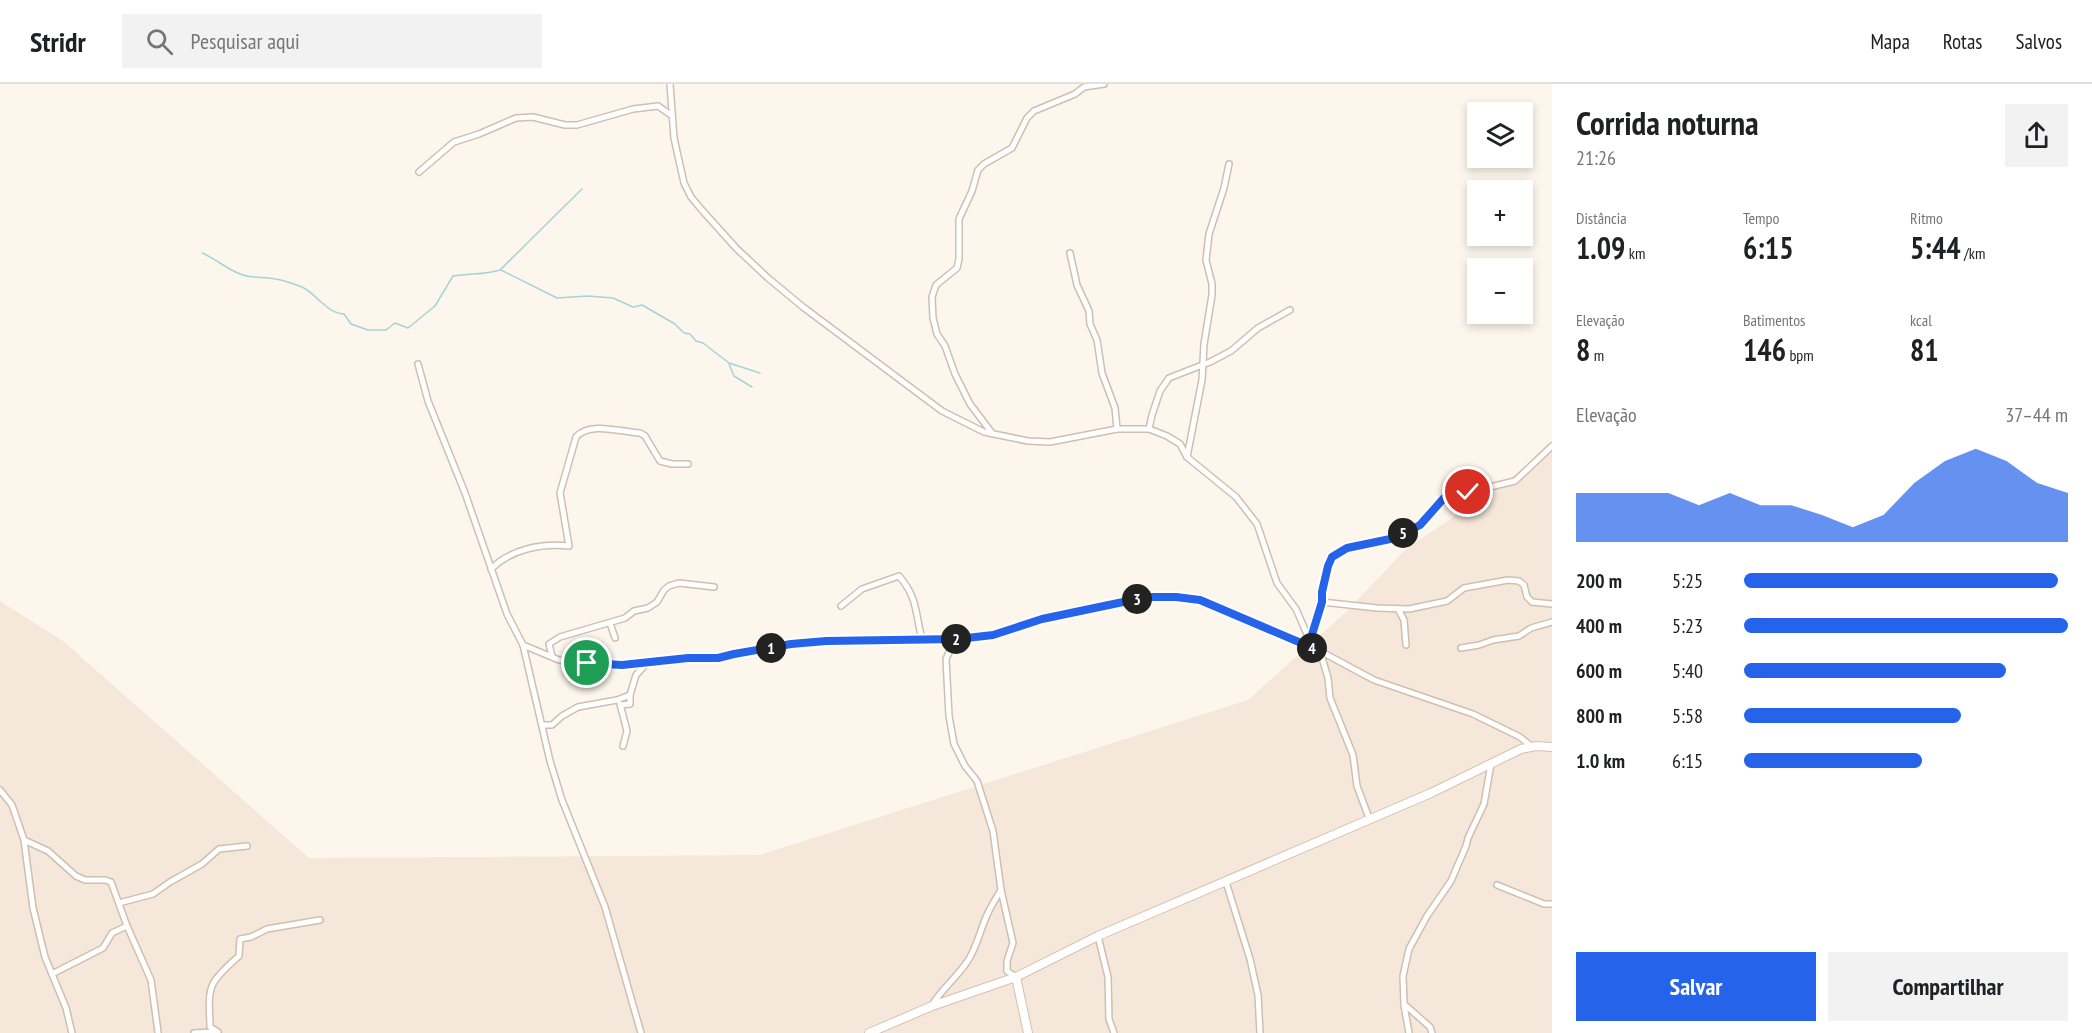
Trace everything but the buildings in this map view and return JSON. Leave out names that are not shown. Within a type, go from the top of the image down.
[{"type":"street","points":[[670,84],[674,138],[684,183],[691,197],[736,248],[768,278],[942,411],[984,432],[1028,441],[1050,442],[1117,429],[1149,429],[1180,444],[1187,457],[1236,497],[1257,525],[1277,583],[1296,609],[1310,641],[1320,651],[1328,678],[1330,698],[1353,755],[1357,786],[1370,818]]},
{"type":"street","points":[[993,434],[970,404],[955,374],[945,346],[937,334],[932,297],[936,285],[957,268],[959,219],[972,191],[978,170],[1012,148],[1027,118],[1034,111],[1075,94],[1084,87],[1104,84]]},
{"type":"street","points":[[419,172],[454,142],[516,118],[533,117],[565,125],[577,125],[633,109],[658,106],[671,115]]},
{"type":"street","points":[[1187,457],[1202,380],[1212,295],[1212,284],[1206,260],[1209,234],[1229,164]]},
{"type":"street","points":[[1070,253],[1077,285],[1089,311],[1090,324],[1098,339],[1102,373],[1115,408],[1117,429]]},
{"type":"street","points":[[1149,429],[1164,383],[1175,374],[1202,365],[1231,351],[1258,328],[1290,310]]},
{"type":"street","points":[[418,364],[428,401],[465,493],[507,614],[523,645],[550,761],[562,800],[605,907],[641,1033]]},
{"type":"street","points":[[491,569],[501,558],[518,552],[549,545],[569,546],[560,493],[576,437],[580,432],[596,428],[640,433],[645,436],[660,461],[688,464]]},
{"type":"street","points":[[1310,641],[1332,557],[1355,546],[1395,538],[1420,525],[1444,498],[1515,481],[1552,446]]},
{"type":"street","points":[[841,606],[862,589],[899,576],[909,587],[916,603],[922,639]]},
{"type":"street","points":[[1322,602],[1409,609],[1447,601],[1464,588],[1508,580],[1519,581],[1524,585],[1527,597],[1532,602],[1552,604]]},
{"type":"street","points":[[537,652],[561,637],[626,618],[634,611],[652,606],[669,586],[679,583],[714,587]]},
{"type":"street","points":[[523,645],[559,660],[622,665],[688,658],[718,658],[791,644],[826,641],[958,639],[993,635],[1042,619],[1147,597],[1176,597],[1200,600],[1320,651],[1374,680],[1473,714],[1520,737],[1532,747]]},
{"type":"street","points":[[1398,609],[1404,620],[1406,645]]},
{"type":"street","points":[[1461,648],[1519,636],[1531,628],[1552,622]]},
{"type":"street","points":[[610,623],[615,638]]},
{"type":"street","points":[[958,639],[946,659],[949,716],[954,744],[965,766],[977,781],[993,831],[1001,890],[1013,943],[1007,962],[1007,971],[1016,977],[1028,1033]]},
{"type":"street","points":[[549,644],[552,656]]},
{"type":"street","points":[[544,733],[562,716],[578,707],[630,704],[630,695],[638,672],[651,661]]},
{"type":"street","points":[[619,703],[627,731],[623,746]]},
{"type":"street","points":[[542,725],[552,725]]},
{"type":"street","points":[[869,1033],[932,1006],[1016,977],[1098,936],[1431,793],[1491,764],[1532,747],[1542,745],[1552,747]]},
{"type":"street","points":[[1409,1033],[1404,1004],[1403,976],[1409,949],[1427,916],[1451,881],[1484,804],[1491,764]]},
{"type":"street","points":[[0,790],[12,805],[24,840],[31,898],[45,957],[66,1008],[72,1033]]},
{"type":"street","points":[[24,840],[48,851],[76,876],[86,880],[111,882],[127,926],[151,980],[157,1032],[165,1033]]},
{"type":"street","points":[[119,903],[153,894],[189,873],[219,849],[247,846]]},
{"type":"street","points":[[1226,882],[1250,959],[1258,995],[1260,1033]]},
{"type":"street","points":[[1497,885],[1544,904],[1552,904]]},
{"type":"street","points":[[932,1006],[939,994],[947,988],[966,963],[975,947],[987,914],[1001,890]]},
{"type":"street","points":[[219,1033],[210,1027],[213,984],[239,956],[240,939],[251,937],[267,928],[320,920]]},
{"type":"street","points":[[52,974],[103,948],[112,933],[127,926]]},
{"type":"street","points":[[1098,936],[1108,977],[1109,1019],[1114,1033]]},
{"type":"street","points":[[1404,1004],[1430,1027],[1432,1033]]},
{"type":"street","points":[[194,1033],[199,1031],[219,1033]]},
{"type":"shaded area","points":[[1552,450],[1552,1033],[0,1033],[0,601],[63,641],[309,858],[760,855],[1248,700],[1345,613],[1406,549]]},
{"type":"waterway","points":[[202,253],[243,275],[289,282],[302,287],[327,307],[344,314],[351,324],[368,330],[386,330],[395,323],[408,328],[435,306],[453,276],[500,270],[582,189]]},
{"type":"waterway","points":[[501,270],[557,298],[588,296],[613,298],[633,307],[642,305],[675,324],[684,333],[690,334],[696,341],[703,343],[729,363],[760,373]]},
{"type":"waterway","points":[[729,364],[734,376],[752,387]]},
{"type":"route","points":[[587,663],[622,665],[688,658],[718,658],[791,644],[826,641],[958,639],[993,635],[1042,619],[1147,597],[1200,600],[1320,651],[1310,641],[1322,602],[1323,584],[1332,557],[1347,548],[1395,538],[1420,525],[1444,498],[1468,492]]}]
